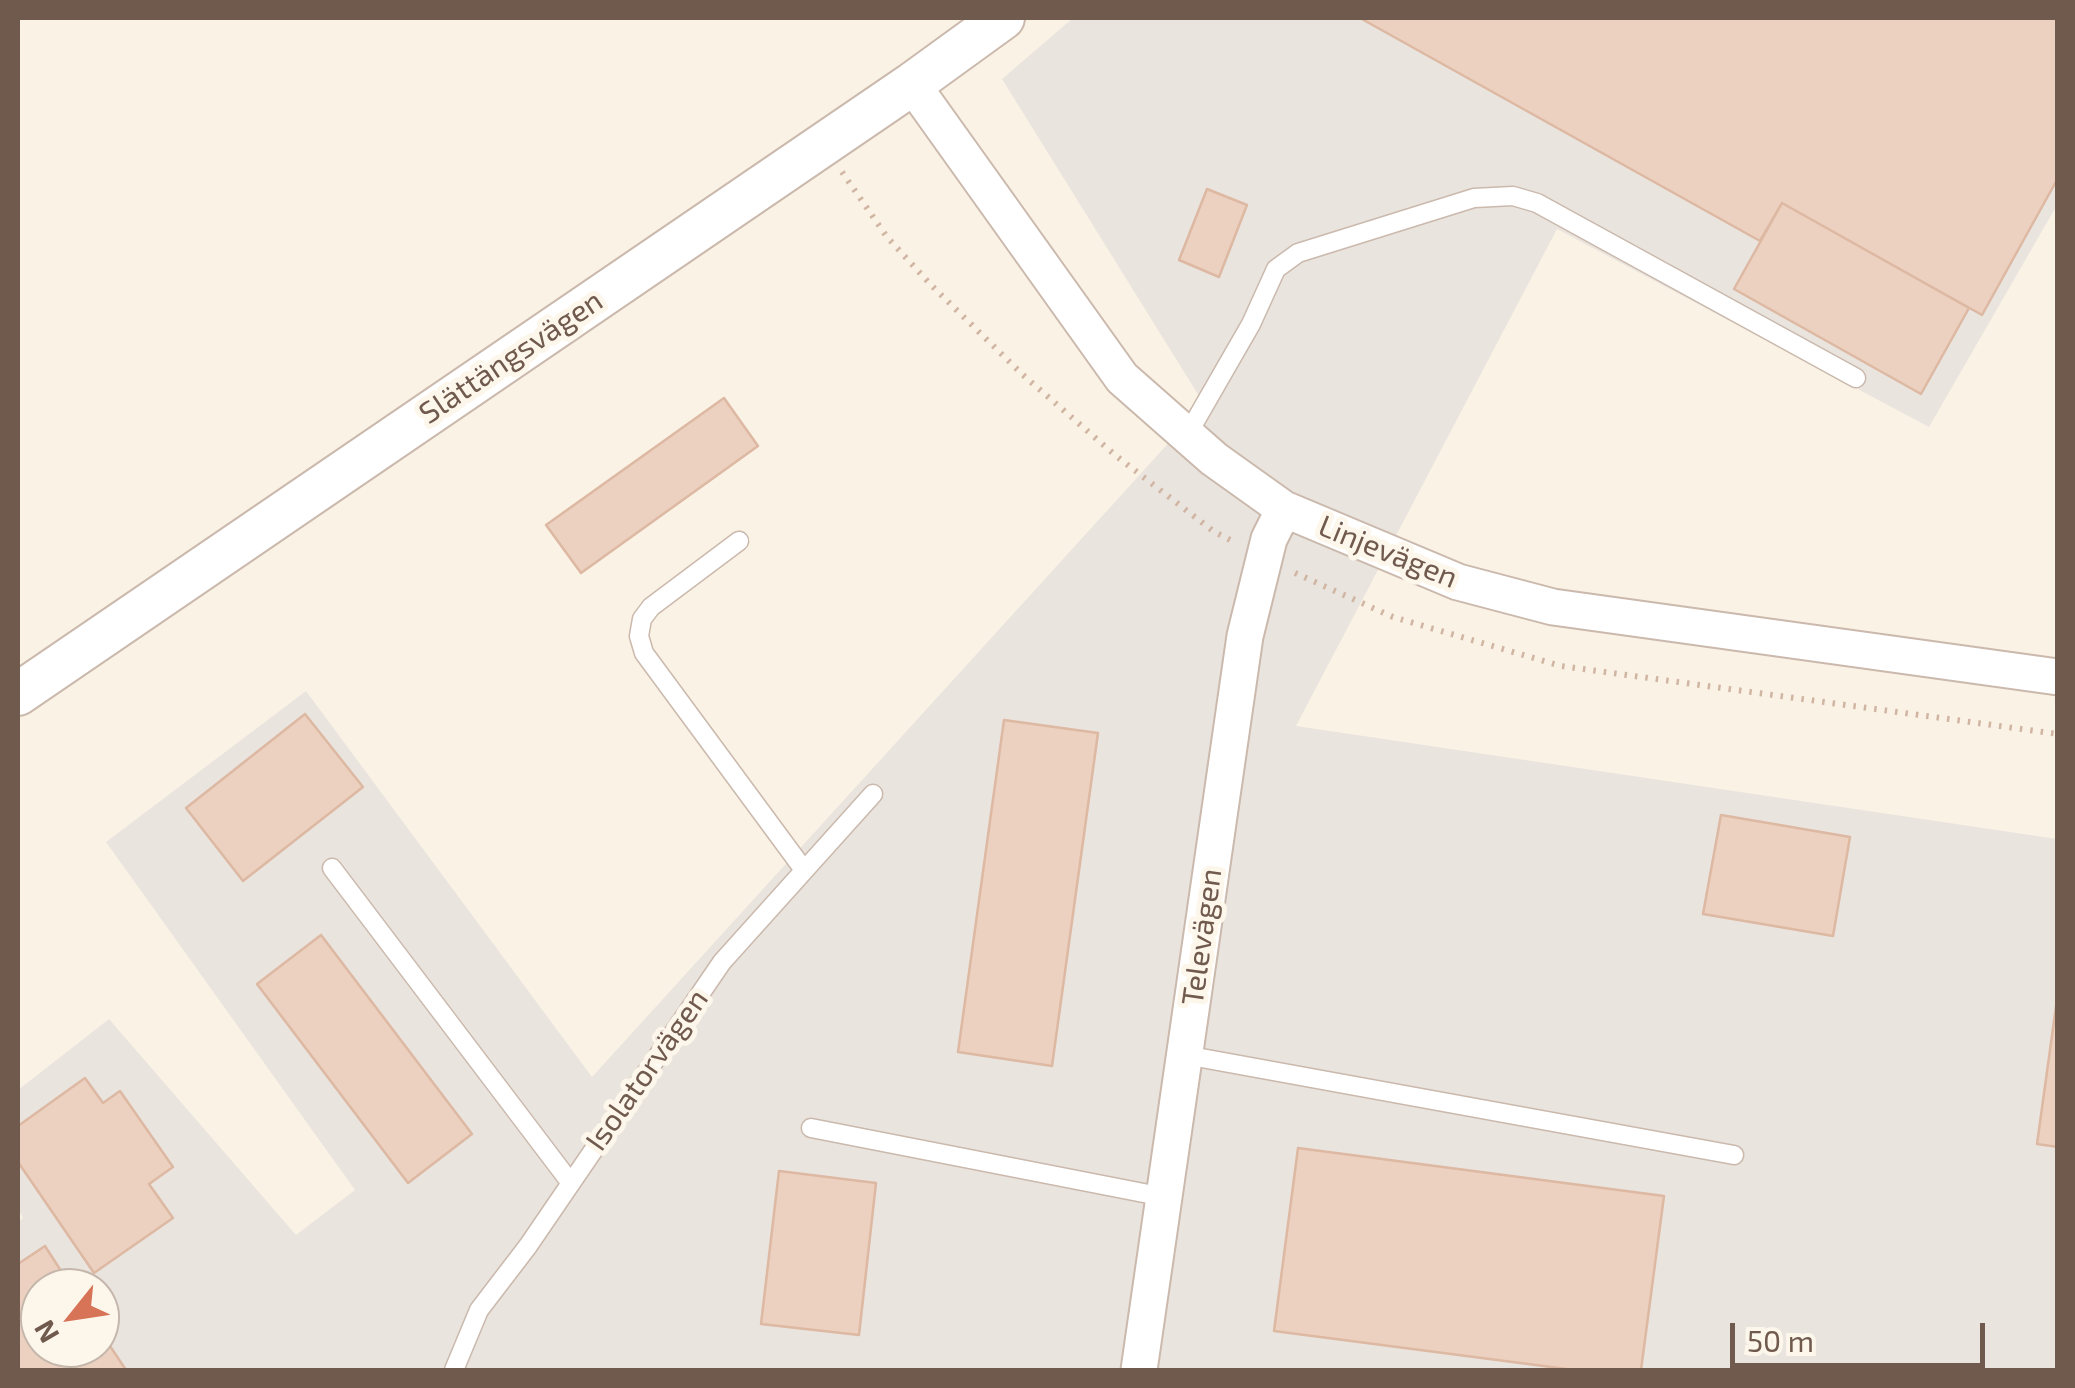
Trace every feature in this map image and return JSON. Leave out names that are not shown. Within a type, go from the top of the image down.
[{"type":"street","name":"Slättängsvägen","points":[[18,694],[1003,18]]},
{"type":"street","name":"Linjevägen","points":[[912,84],[1122,378],[1186,437],[1284,509],[1458,582],[1553,608],[2058,676]]},
{"type":"street","name":"Televägen","points":[[1139,1370],[1245,636],[1266,548],[1284,509]]},
{"type":"lane","points":[[1186,437],[1251,324],[1276,269],[1298,252],[1474,198],[1512,196],[1537,204],[1856,378]]},
{"type":"lane","points":[[740,541],[651,607],[642,619],[639,636],[644,653],[804,870]]},
{"type":"lane","name":"Isolatorvägen","points":[[454,1370],[478,1310],[528,1246],[722,962],[874,794]]},
{"type":"lane","points":[[332,868],[570,1182]]},
{"type":"lane","points":[[1184,1055],[1734,1155]]},
{"type":"lane","points":[[811,1128],[1164,1197]]},
{"type":"shaded area","points":[[1073,18],[2057,18],[2057,205],[1929,427],[1557,229],[1296,726],[2057,839],[2057,1370],[18,1370],[18,1222],[23,1218],[18,1209],[18,1090],[109,1019],[296,1235],[355,1190],[106,842],[306,691],[592,1077],[1204,404],[1002,79]]},
{"type":"building","points":[[1360,18],[2058,18],[2058,178],[1982,315],[1782,203],[1760,241]]},
{"type":"building","points":[[1207,189],[1247,205],[1219,277],[1179,260]]},
{"type":"building","points":[[1782,203],[1969,308],[1921,394],[1734,289]]},
{"type":"building","points":[[724,398],[758,446],[581,573],[546,525]]},
{"type":"building","points":[[305,714],[363,787],[243,881],[186,808]]},
{"type":"building","points":[[1004,720],[1098,733],[1052,1066],[958,1052]]},
{"type":"building","points":[[1721,815],[1850,837],[1833,936],[1703,914]]},
{"type":"building","points":[[321,935],[472,1134],[408,1183],[257,984]]},
{"type":"building","points":[[2058,992],[2058,1147],[2037,1144]]},
{"type":"building","points":[[85,1078],[103,1103],[120,1091],[173,1167],[149,1184],[173,1218],[101,1268],[91,1268],[18,1162],[18,1126]]},
{"type":"building","points":[[1298,1148],[1664,1196],[1641,1370],[1574,1370],[1274,1331]]},
{"type":"building","points":[[779,1171],[876,1183],[859,1335],[761,1324]]},
{"type":"building","points":[[45,1246],[59,1268],[20,1268],[20,1368],[120,1368],[120,1361],[126,1370],[18,1370],[18,1264]]}]
